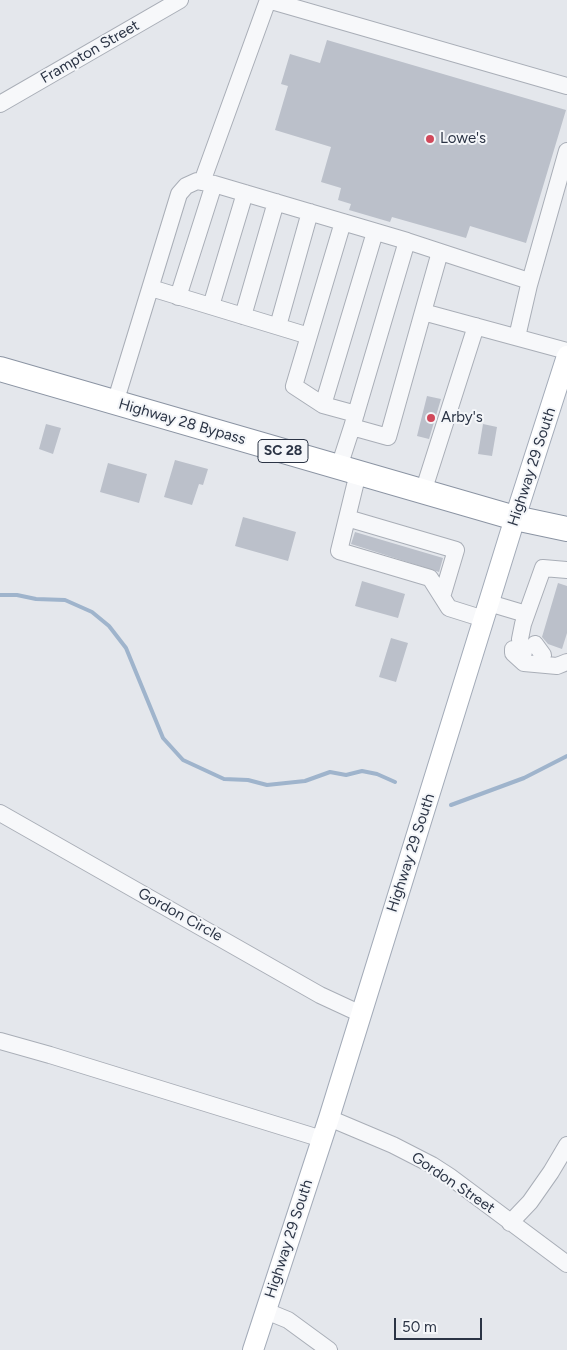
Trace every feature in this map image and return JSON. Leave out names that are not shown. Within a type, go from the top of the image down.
[{"type":"highway","name":"Highway 28 Bypass","points":[[0,369],[515,518],[567,528]]},
{"type":"main road","name":"Highway 29 South","points":[[253,1350],[329,1118],[567,356]]},
{"type":"street","name":"Frampton Street","points":[[0,104],[180,0]]},
{"type":"street","points":[[178,297],[208,183],[268,0],[567,86]]},
{"type":"street","points":[[517,338],[529,285],[567,151]]},
{"type":"street","points":[[115,403],[179,194],[186,186],[197,182],[245,193],[408,241],[526,280],[529,285]]},
{"type":"street","points":[[211,306],[245,193]]},
{"type":"street","points":[[243,316],[276,202]]},
{"type":"street","points":[[278,326],[310,212]]},
{"type":"street","points":[[344,222],[294,386],[322,405],[388,437],[440,252]]},
{"type":"street","points":[[322,405],[376,232]]},
{"type":"street","points":[[408,241],[354,421],[348,470],[347,518],[339,551],[430,578],[448,608],[487,611],[524,619]]},
{"type":"street","points":[[151,288],[309,336]]},
{"type":"street","points":[[423,312],[567,351]]},
{"type":"street","points":[[424,492],[476,326]]},
{"type":"street","points":[[347,518],[456,550],[442,598]]},
{"type":"street","points":[[567,570],[542,568],[524,619],[513,643],[513,653],[524,663],[557,666],[567,662]]},
{"type":"street","points":[[524,619],[532,649],[560,656],[567,652]]},
{"type":"street","name":"Gordon Circle","points":[[0,813],[320,995],[361,1014]]},
{"type":"street","points":[[0,1041],[50,1054],[322,1139]]},
{"type":"street","name":"Gordon Street","points":[[329,1118],[393,1144],[449,1176],[567,1264]]},
{"type":"street","points":[[510,1222],[530,1202],[567,1145]]},
{"type":"street","points":[[266,1311],[288,1320],[329,1350]]},
{"type":"building","name":"Lowe's","points":[[327,40],[566,110],[526,243],[470,226],[466,238],[392,217],[390,222],[349,210],[351,204],[338,200],[341,188],[321,182],[331,147],[275,130],[288,86],[281,84],[290,54],[320,63]]},
{"type":"building","points":[[427,396],[441,399],[429,439],[417,436]]},
{"type":"building","points":[[46,424],[61,428],[53,454],[39,449]]},
{"type":"building","points":[[483,424],[497,427],[492,456],[478,454]]},
{"type":"building","points":[[175,460],[208,469],[203,485],[199,484],[192,505],[164,497]]},
{"type":"building","points":[[108,463],[147,474],[139,503],[100,492]]},
{"type":"building","points":[[243,517],[296,532],[288,561],[235,546]]},
{"type":"building","points":[[355,532],[443,558],[439,572],[351,544]]},
{"type":"building","points":[[362,581],[405,594],[398,618],[355,606]]},
{"type":"building","points":[[558,583],[567,586],[567,633],[562,649],[548,644],[542,637]]},
{"type":"building","points":[[391,638],[408,643],[396,682],[379,677]]},
{"type":"waterway","points":[[0,595],[65,600],[92,612],[109,626],[126,648],[163,738],[183,760],[224,779],[248,780],[267,785],[305,781],[330,772],[346,775],[362,771],[377,774],[395,782]]},
{"type":"waterway","points":[[451,805],[524,778],[567,756]]},
{"type":"place","name":"Lowe's","points":[[430,139]]},
{"type":"place","name":"Arby's","points":[[431,418]]}]
